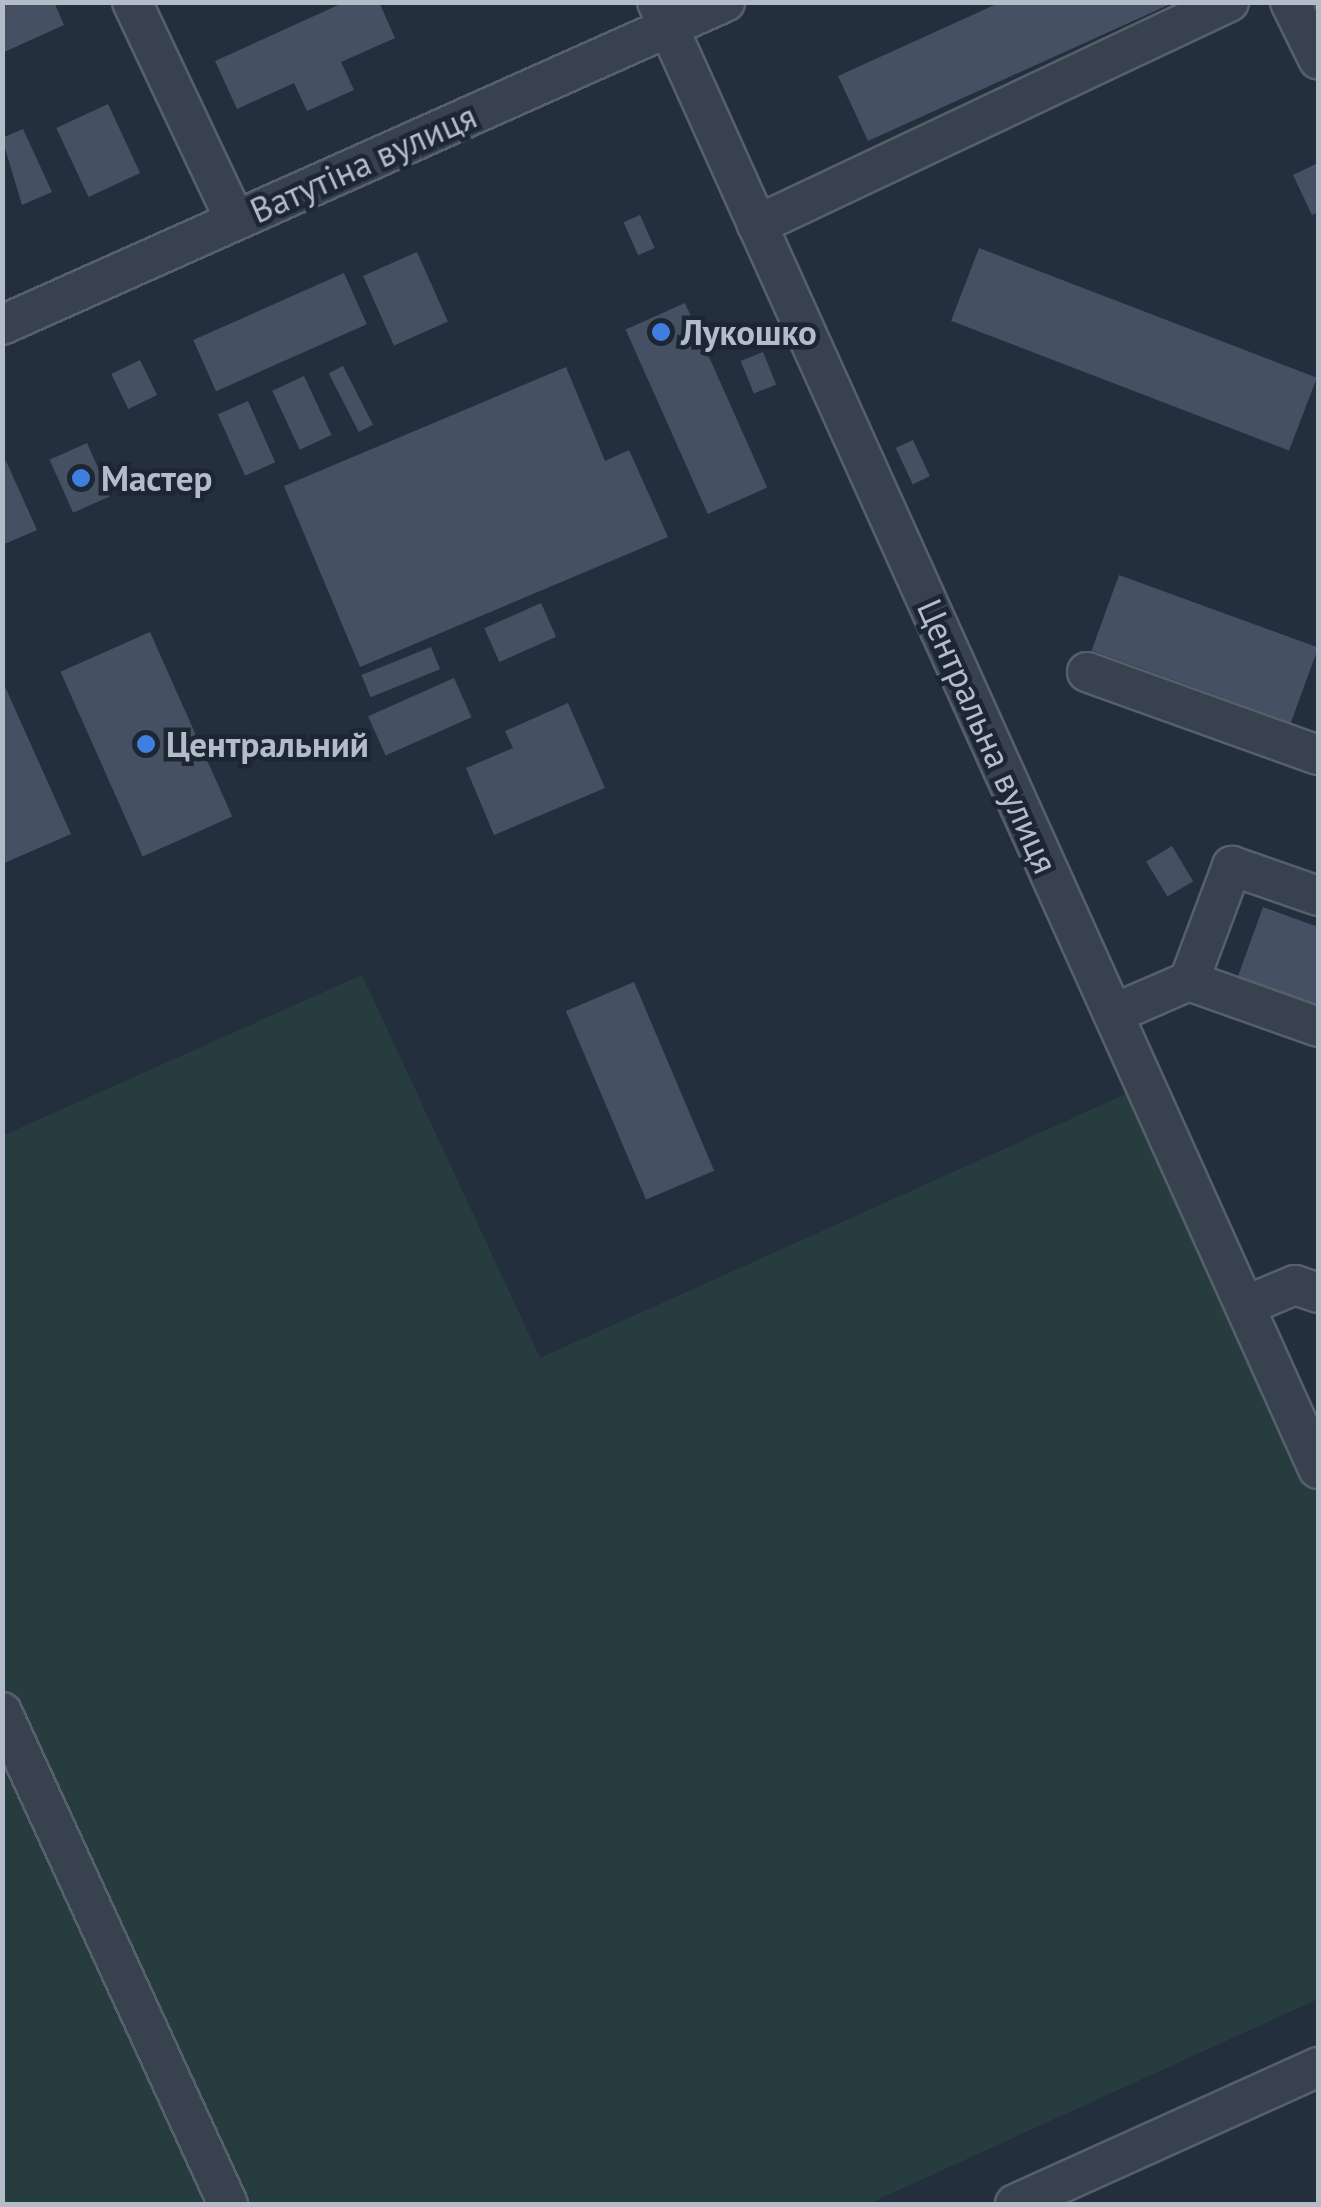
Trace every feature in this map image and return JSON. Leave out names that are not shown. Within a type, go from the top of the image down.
[{"type":"street","points":[[132,2],[235,220]]},
{"type":"street","name":"Ватутіна вулиця","points":[[2,324],[235,220],[662,15],[725,2]]},
{"type":"street","points":[[757,225],[1229,2]]},
{"type":"street","points":[[1290,2],[1317,54]]},
{"type":"street","name":"Центральна вулиця","points":[[662,15],[1318,1469]]},
{"type":"street","points":[[1088,672],[1318,756]]},
{"type":"street","points":[[1190,981],[1232,866],[1318,896]]},
{"type":"street","points":[[1113,1014],[1190,981],[1318,1027]]},
{"type":"street","points":[[1245,1306],[1295,1285],[1318,1293]]},
{"type":"street","points":[[2,1712],[228,2204]]},
{"type":"street","points":[[1015,2204],[1318,2067]]},
{"type":"green space","points":[[362,975],[540,1358],[1146,1085],[1318,1469],[1318,1999],[868,2204],[3,2204],[2,1136]]},
{"type":"building","points":[[2,2],[54,2],[64,25],[2,53]]},
{"type":"building","points":[[345,2],[379,2],[395,38],[341,62],[354,90],[307,111],[294,83],[237,109],[215,61]]},
{"type":"building","points":[[1001,2],[1175,2],[868,141],[838,76]]},
{"type":"building","points":[[108,104],[140,173],[88,197],[56,128]]},
{"type":"building","points":[[23,129],[52,192],[22,205],[2,138]]},
{"type":"building","points":[[1318,163],[1318,212],[1312,215],[1293,175]]},
{"type":"building","points":[[640,215],[655,248],[638,255],[624,222]]},
{"type":"building","points":[[979,248],[1317,378],[1289,451],[951,321]]},
{"type":"building","points":[[417,252],[448,321],[394,345],[363,276]]},
{"type":"building","points":[[344,273],[367,324],[216,391],[193,340]]},
{"type":"building","points":[[685,303],[767,488],[708,514],[626,329]]},
{"type":"building","points":[[763,352],[776,384],[754,393],[741,361]]},
{"type":"building","points":[[140,360],[157,395],[128,409],[111,374]]},
{"type":"building","points":[[343,366],[373,425],[359,432],[329,373]]},
{"type":"building","points":[[566,367],[605,461],[629,450],[668,537],[360,667],[284,486]]},
{"type":"building","points":[[304,376],[331,435],[300,450],[272,391]]},
{"type":"building","points":[[248,401],[275,462],[245,476],[218,414]]},
{"type":"building","points":[[913,440],[930,476],[913,484],[896,448]]},
{"type":"building","name":"Мастер","points":[[87,443],[111,496],[73,513],[50,460]]},
{"type":"building","points":[[6,461],[37,530],[2,545],[2,462]]},
{"type":"building","points":[[1119,575],[1318,647],[1291,723],[1092,650]]},
{"type":"building","points":[[541,603],[556,637],[499,662],[484,628]]},
{"type":"building","name":"Центральний","points":[[150,632],[232,817],[143,856],[60,672]]},
{"type":"building","points":[[431,647],[440,669],[370,697],[361,675]]},
{"type":"building","points":[[454,678],[471,717],[386,756],[368,716]]},
{"type":"building","points":[[2,680],[71,834],[2,864]]},
{"type":"building","points":[[568,703],[605,788],[494,835],[466,768],[513,748],[505,731]]},
{"type":"building","points":[[1172,846],[1193,881],[1167,897],[1146,861]]},
{"type":"building","points":[[1263,907],[1318,927],[1318,1008],[1237,979]]},
{"type":"building","points":[[634,982],[714,1171],[646,1200],[566,1011]]},
{"type":"place","name":"Лукошко","points":[[661,332]]},
{"type":"place","name":"Мастер","points":[[81,478]]},
{"type":"place","name":"Центральний","points":[[146,744]]}]
